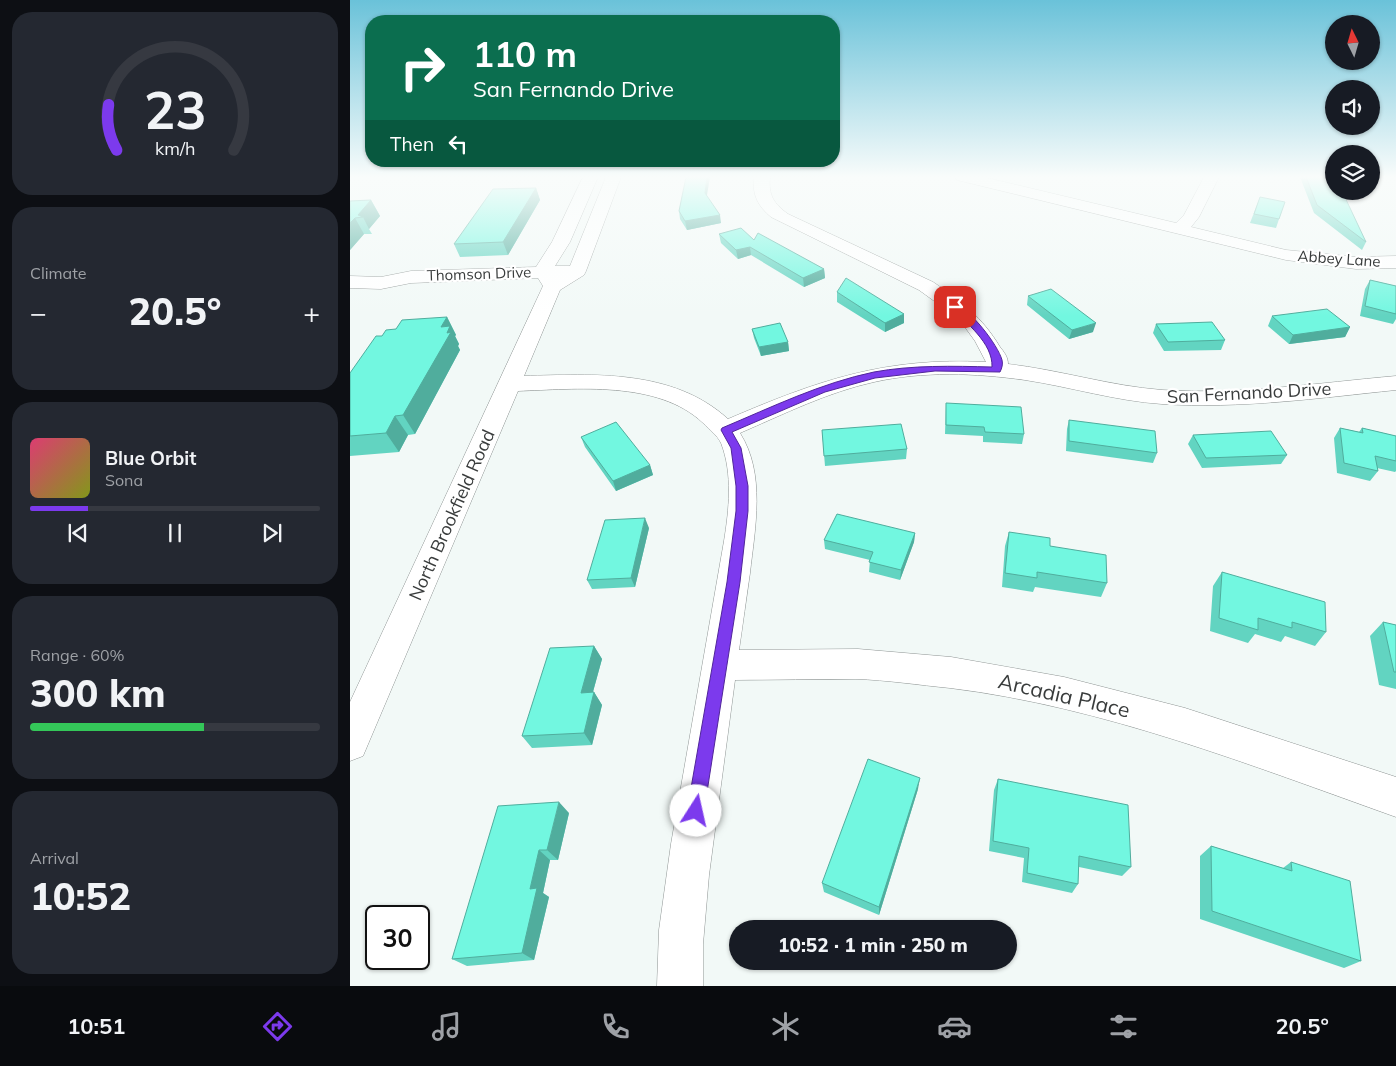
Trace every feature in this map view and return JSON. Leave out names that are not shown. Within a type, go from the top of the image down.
[{"type":"street","name":"North Brookfield Road","points":[[350,743],[511,384],[560,242],[569,223]]},
{"type":"street","name":"Thomson Drive","points":[[350,282],[381,283],[402,289],[548,279],[577,271],[596,223]]},
{"type":"street","points":[[793,223],[926,286],[966,315],[985,338],[997,359],[997,370]]},
{"type":"street","name":"Abbey Lane","points":[[1155,223],[1286,255],[1334,261],[1396,262]]},
{"type":"street","points":[[1180,229],[1185,223]]},
{"type":"street","name":"San Fernando Drive","points":[[726,430],[821,390],[875,375],[935,368],[997,370],[1114,391],[1164,397],[1222,397],[1396,383]]},
{"type":"street","points":[[511,384],[599,382],[628,384],[671,394],[696,406],[712,417],[726,430],[736,448],[742,486],[742,511],[734,582],[696,811],[684,917],[680,986]]},
{"type":"street","name":"Arcadia Place","points":[[720,666],[858,664],[952,673],[1009,682],[1185,725],[1396,797]]},
{"type":"building","points":[[469,223],[515,223],[503,242],[454,244]]},
{"type":"building","points":[[1341,223],[1357,223],[1366,242]]},
{"type":"building","points":[[741,228],[754,240],[758,233],[824,269],[803,278],[750,247],[736,250],[719,234]]},
{"type":"building","points":[[846,278],[904,314],[885,323],[837,292]]},
{"type":"building","points":[[1370,280],[1396,286],[1396,314],[1365,306]]},
{"type":"building","points":[[1051,289],[1096,323],[1072,330],[1028,296]]},
{"type":"building","points":[[1327,309],[1350,327],[1293,335],[1272,316]]},
{"type":"building","points":[[447,317],[441,327],[450,326],[447,333],[451,332],[403,415],[395,416],[386,433],[350,436],[350,373],[376,336],[382,336],[386,330],[396,329],[402,320]]},
{"type":"building","points":[[1212,322],[1225,340],[1168,342],[1156,324]]},
{"type":"building","points":[[780,323],[788,342],[759,347],[752,329]]},
{"type":"building","points":[[946,403],[1021,407],[1024,434],[985,432],[984,427],[946,425]]},
{"type":"building","points":[[1069,420],[1155,431],[1157,453],[1069,441]]},
{"type":"building","points":[[616,422],[650,465],[613,481],[581,437]]},
{"type":"building","points":[[901,424],[907,449],[824,456],[822,430]]},
{"type":"building","points":[[1340,428],[1363,433],[1362,428],[1396,436],[1396,461],[1375,456],[1378,471],[1344,463]]},
{"type":"building","points":[[1271,431],[1287,455],[1206,458],[1193,435]]},
{"type":"building","points":[[837,514],[915,533],[901,570],[869,562],[873,552],[824,540]]},
{"type":"building","points":[[645,518],[631,578],[587,580],[605,520]]},
{"type":"building","points":[[1009,532],[1050,538],[1050,546],[1106,555],[1107,583],[1037,572],[1037,578],[1005,573]]},
{"type":"building","points":[[1222,572],[1325,602],[1326,632],[1292,622],[1292,628],[1258,618],[1258,630],[1219,618]]},
{"type":"building","points":[[1383,622],[1396,625],[1396,672],[1394,672]]},
{"type":"building","points":[[594,646],[581,693],[594,692],[584,733],[522,736],[550,648]]},
{"type":"building","points":[[868,759],[920,778],[879,907],[822,883]]},
{"type":"building","points":[[998,779],[1128,805],[1131,867],[1079,856],[1078,884],[1027,873],[1029,848],[993,841]]},
{"type":"building","points":[[559,802],[547,850],[539,850],[530,889],[537,888],[522,953],[452,959],[498,806]]},
{"type":"building","points":[[1211,846],[1292,871],[1291,862],[1350,881],[1361,961],[1212,911]]},
{"type":"route","points":[[696,811],[734,582],[742,511],[742,486],[736,448],[726,430],[821,390],[875,375],[935,368],[997,370],[997,359],[985,338],[966,315],[955,307]]}]
